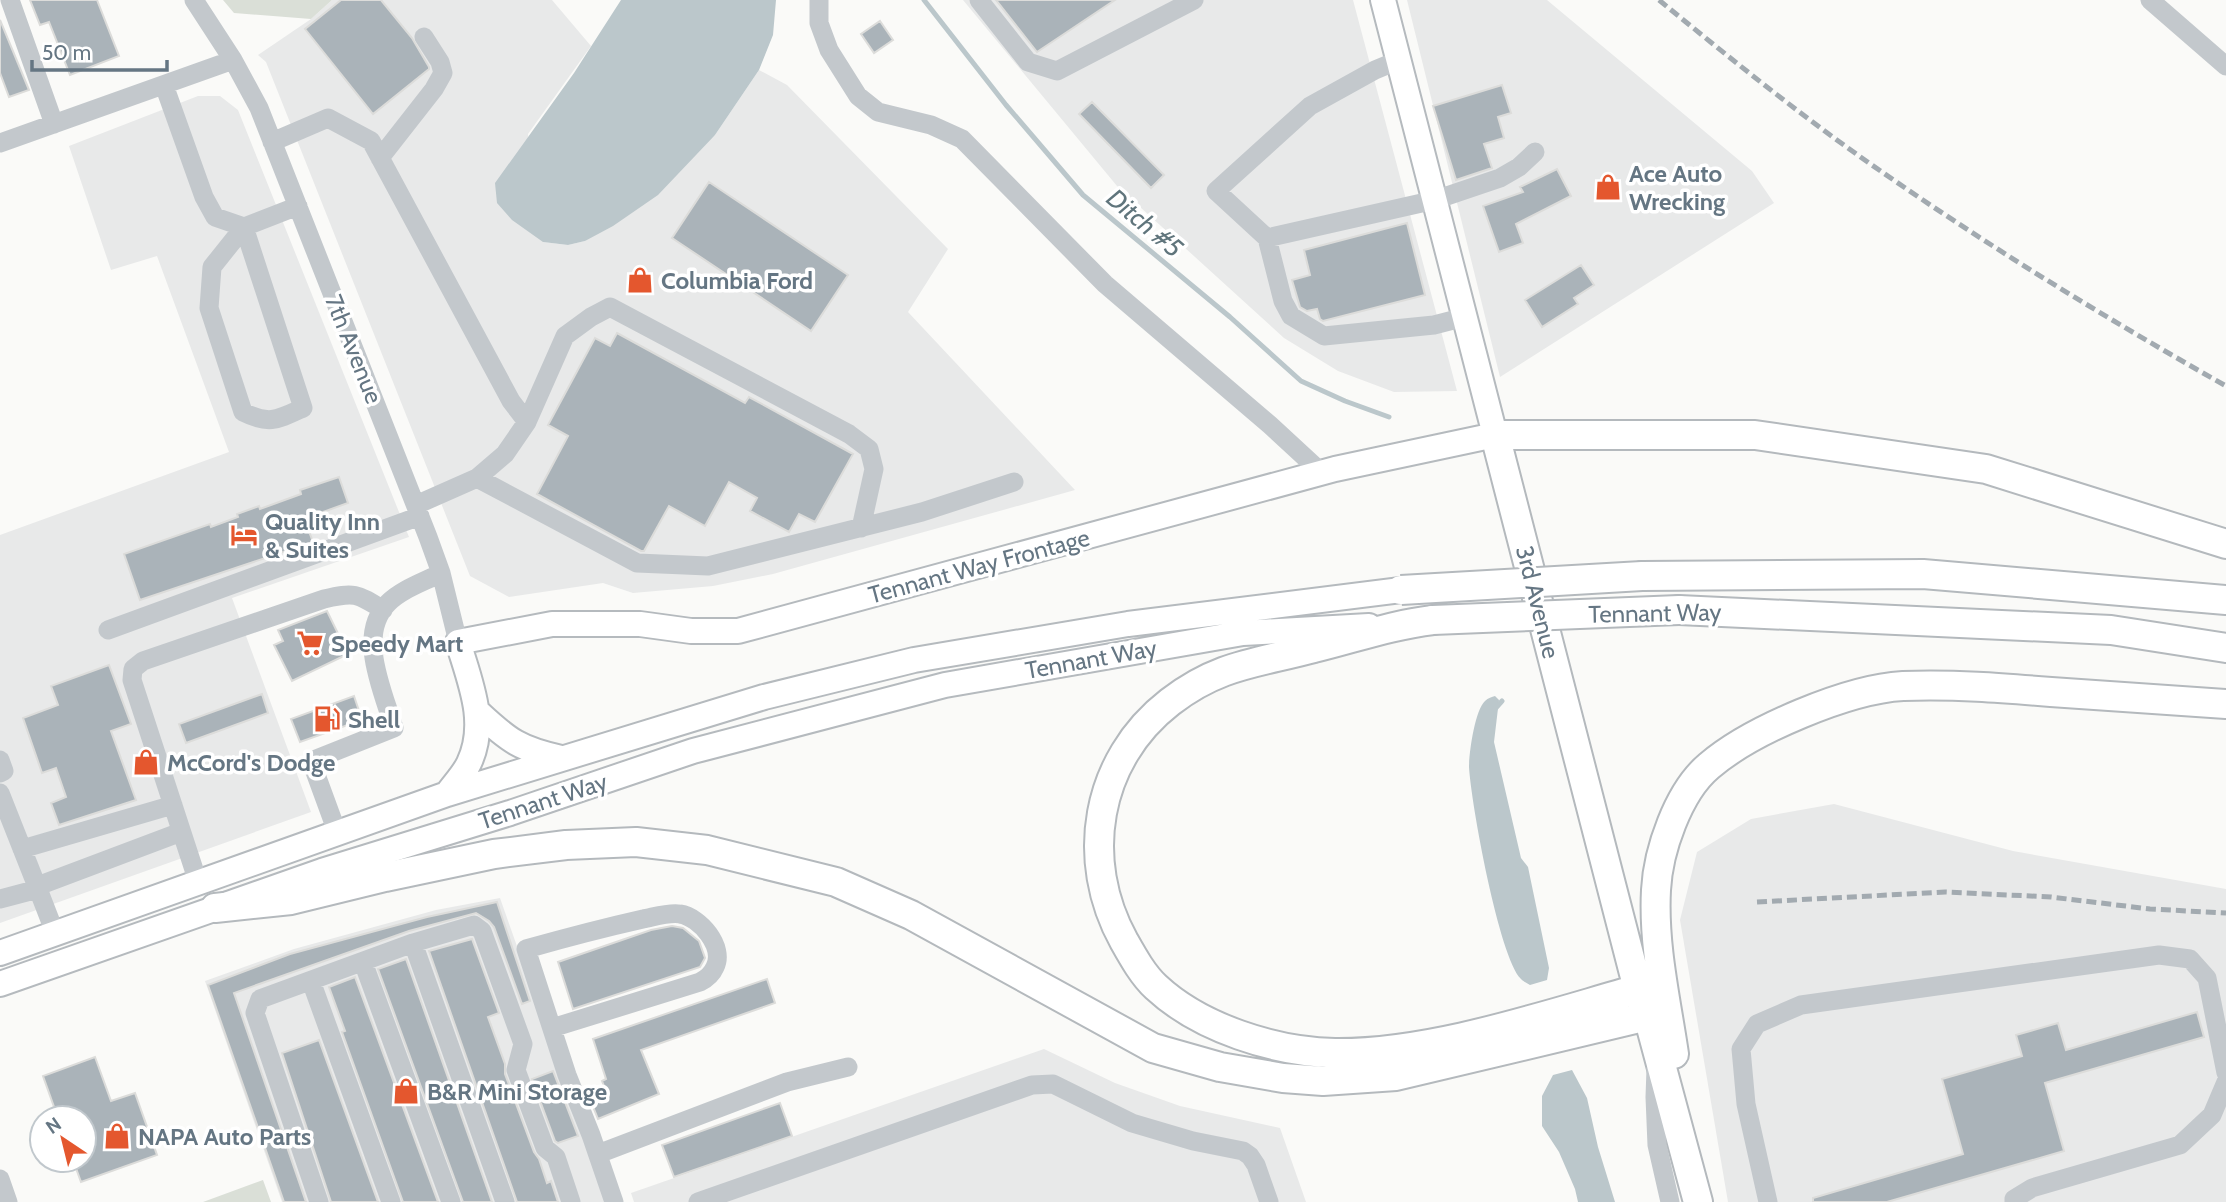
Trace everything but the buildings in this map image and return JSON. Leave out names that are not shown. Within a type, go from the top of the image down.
[{"type":"highway","points":[[1495,435],[1755,435],[1986,468],[2226,544]]},
{"type":"highway","name":"3rd Avenue","points":[[1495,435],[1638,989],[1657,1047],[1695,1192]]},
{"type":"highway","name":"Tennant Way","points":[[1401,590],[1642,576],[1923,574],[2226,600]]},
{"type":"highway","name":"Tennant Way","points":[[1397,625],[1433,620],[1679,610],[2111,630],[2226,648]]},
{"type":"highway","points":[[1397,625],[1313,649],[1223,670],[1169,703],[1133,741],[1116,769],[1106,793],[1098,847],[1101,879],[1107,902],[1134,959],[1155,986],[1186,1009],[1236,1035],[1289,1048],[1334,1053],[1389,1049],[1447,1039],[1505,1026],[1638,989]]},
{"type":"highway","points":[[1695,1192],[1657,936],[1656,889],[1665,845],[1683,798],[1707,767],[1742,743],[1779,723],[1840,699],[1900,686],[1969,686],[2226,704]]},
{"type":"highway","points":[[215,908],[291,900],[494,854],[566,845],[636,842],[707,850],[836,882],[911,915],[1153,1048],[1220,1067],[1283,1078],[1323,1081],[1396,1076],[1648,1016]]},
{"type":"main road","name":"3rd Avenue","points":[[1383,0],[1495,435]]},
{"type":"main road","name":"Tennant Way Frontage","points":[[458,642],[552,624],[640,624],[691,631],[738,631],[1322,473],[1495,435]]},
{"type":"main road","name":"Tennant Way","points":[[0,953],[447,794],[764,698],[914,660],[1128,624],[1401,590]]},
{"type":"main road","name":"Tennant Way","points":[[0,984],[323,871],[510,813],[693,751],[945,685],[1243,633],[1397,625]]},
{"type":"main road","name":"7th Avenue","points":[[458,642],[478,712]]},
{"type":"main road","points":[[478,712],[504,736],[532,752],[561,758]]},
{"type":"main road","points":[[447,794],[469,765],[477,744],[478,712]]},
{"type":"street","points":[[10,0],[54,124]]},
{"type":"street","name":"7th Avenue","points":[[194,0],[233,60],[259,108],[418,511],[441,573],[458,642]]},
{"type":"street","points":[[819,0],[819,23],[829,50],[858,96],[878,112],[931,125],[962,139],[1105,284],[1322,473]]},
{"type":"street","points":[[979,0],[1028,62],[1057,71],[1194,0]]},
{"type":"street","points":[[2150,0],[2226,66]]},
{"type":"street","points":[[380,158],[434,89],[443,73],[440,62],[424,37]]},
{"type":"street","points":[[0,144],[233,60]]},
{"type":"street","points":[[1399,60],[1375,70],[1310,106],[1216,191],[1267,238],[1283,301],[1291,316],[1324,336],[1434,325],[1465,317]]},
{"type":"street","points":[[164,85],[204,197],[215,217],[244,227]]},
{"type":"street","points":[[272,142],[328,118],[371,141],[511,401],[527,422]]},
{"type":"street","points":[[1267,238],[1435,200],[1500,178],[1519,167],[1535,152]]},
{"type":"street","points":[[244,227],[303,408],[280,419],[258,420],[243,412],[209,308],[212,267],[244,227],[298,206]]},
{"type":"street","points":[[108,630],[418,511],[477,478],[505,454],[527,422],[565,335],[610,307],[849,434],[869,449],[874,470],[861,528]]},
{"type":"street","points":[[477,478],[637,563],[708,566],[922,512],[1014,482]]},
{"type":"street","points":[[337,832],[311,761],[394,728],[372,650],[372,633],[389,602],[441,573]]},
{"type":"street","points":[[198,882],[132,680],[133,669],[143,662],[346,593],[362,596],[383,610]]},
{"type":"street","points":[[0,760],[4,772],[0,773]]},
{"type":"street","points":[[0,793],[55,933]]},
{"type":"street","points":[[22,849],[173,805]]},
{"type":"street","points":[[0,899],[38,889],[50,880],[181,832]]},
{"type":"street","points":[[552,1028],[700,982],[708,977],[718,958],[706,930],[694,919],[679,913],[590,930],[526,949],[567,1075],[614,1202]]},
{"type":"street","points":[[319,1202],[255,1013],[260,999],[413,943],[474,925],[482,932],[523,1044],[516,1070],[545,1148],[556,1157],[571,1202]]},
{"type":"street","points":[[413,943],[505,1202]]},
{"type":"street","points":[[1768,1202],[1746,1104],[1741,1049],[1757,1024],[1801,1006],[2159,955],[2190,959],[2207,978],[2226,1073]]},
{"type":"street","points":[[363,961],[451,1202]]},
{"type":"street","points":[[312,981],[391,1202]]},
{"type":"street","points":[[1657,1047],[1657,1145],[1670,1202]]},
{"type":"street","points":[[594,1144],[787,1083],[848,1067]]},
{"type":"street","points":[[2014,1202],[2014,1199],[2032,1188],[2180,1145],[2212,1115],[2226,1082]]},
{"type":"street","points":[[698,1202],[1032,1085],[1053,1084],[1132,1123],[1243,1152],[1250,1156],[1256,1165],[1269,1202]]},
{"type":"street","points":[[0,1180],[8,1202]]},
{"type":"shaded area","points":[[223,0],[332,0],[311,19],[234,13]]},
{"type":"shaded area","name":"Columbia Ford","points":[[332,0],[552,0],[591,46],[528,134],[543,242],[568,245],[585,241],[715,135],[759,70],[787,85],[948,249],[908,312],[1075,490],[773,574],[713,586],[633,593],[603,583],[509,597],[470,576],[266,62],[258,55],[311,19]]},
{"type":"shaded area","points":[[621,0],[776,0],[773,35],[759,70],[715,135],[658,195],[613,226],[585,241],[568,245],[543,242],[512,220],[497,203],[495,183],[574,73]]},
{"type":"shaded area","points":[[963,0],[1353,0],[1457,391],[1394,392],[1338,371],[1284,338],[1117,186]]},
{"type":"shaded area","name":"Ace Auto Wrecking","points":[[1407,0],[1547,0],[1752,171],[1774,203],[1500,377]]},
{"type":"shaded area","points":[[198,96],[220,96],[238,110],[409,537],[232,598],[311,812],[0,923],[0,535],[229,452],[157,256],[111,270],[69,146]]},
{"type":"shaded area","points":[[1495,696],[1499,700],[1494,742],[1521,858],[1528,867],[1549,968],[1547,980],[1530,985],[1521,979],[1513,965],[1495,912],[1471,786],[1469,761],[1476,722],[1481,706]]},
{"type":"shaded area","points":[[1834,804],[2013,851],[2226,889],[2226,1202],[1728,1202],[1680,920],[1697,852],[1751,819]]},
{"type":"shaded area","name":"B&R Mini Storage","points":[[500,898],[607,1202],[282,1202],[205,981],[294,949],[436,910]]},
{"type":"shaded area","points":[[1044,1049],[1115,1083],[1180,1106],[1280,1128],[1306,1202],[634,1202],[631,1193]]},
{"type":"shaded area","points":[[1572,1070],[1587,1098],[1598,1147],[1615,1202],[1578,1202],[1559,1152],[1542,1126],[1542,1096],[1553,1075]]},
{"type":"shaded area","points":[[263,1180],[271,1202],[203,1202]]},
{"type":"waterway","name":"Ditch #5","points":[[924,0],[1006,105],[1083,195],[1230,317],[1301,381],[1389,417]]},
{"type":"waterway","points":[[1494,710],[1502,701]]},
{"type":"railway","points":[[1659,0],[1797,110],[1924,201],[2138,336],[2226,386]]},
{"type":"railway","points":[[1757,902],[1945,892],[2051,897],[2150,909],[2226,913]]},
{"type":"place","name":"Ace Auto Wrecking","points":[[1608,187]]},
{"type":"place","name":"Columbia Ford","points":[[640,280]]},
{"type":"place","name":"Quality Inn & Suites","points":[[244,535]]},
{"type":"place","name":"Speedy Mart","points":[[310,643]]},
{"type":"place","name":"Shell","points":[[327,719]]},
{"type":"place","name":"McCord's Dodge","points":[[146,762]]},
{"type":"place","name":"B&R Mini Storage","points":[[406,1091]]},
{"type":"place","name":"NAPA Auto Parts","points":[[117,1136]]}]
